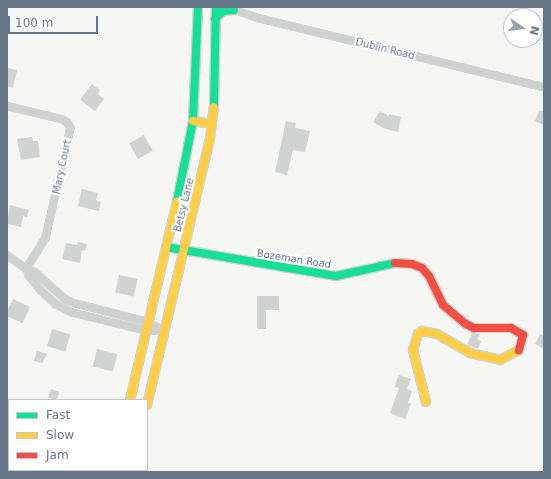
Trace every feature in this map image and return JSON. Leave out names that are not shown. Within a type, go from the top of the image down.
[{"type":"main road","name":"Betsy Lane","points":[[130,399],[166,247],[193,121],[198,7]]},
{"type":"main road","name":"Betsy Lane","points":[[148,401],[212,124],[216,7]]},
{"type":"main road","points":[[215,20],[223,11],[231,9]]},
{"type":"main road","points":[[193,121],[212,124]]},
{"type":"main road","name":"Bozeman Road","points":[[166,247],[336,276],[399,262],[412,264],[422,268],[429,276],[443,305],[466,324],[474,328],[511,328],[523,335],[523,342],[518,352],[500,360],[470,353],[437,334],[422,330],[418,334],[414,350],[426,402]]},
{"type":"street","name":"Dublin Road","points":[[231,9],[544,87]]},
{"type":"street","name":"Mary Court","points":[[7,106],[61,119],[67,122],[70,128],[46,238],[27,269]]},
{"type":"street","points":[[7,255],[27,269],[36,272],[68,301],[148,322],[164,331]]},
{"type":"street","points":[[27,269],[29,276],[41,290],[63,308],[112,324],[146,331],[164,331]]},
{"type":"street","points":[[63,308],[68,301]]},
{"type":"street","points":[[112,324],[114,314]]},
{"type":"building","points":[[7,68],[17,70],[13,88],[7,86]]},
{"type":"building","points":[[92,84],[100,90],[98,94],[104,99],[95,111],[80,100]]},
{"type":"building","points":[[539,110],[544,112],[544,125],[535,121]]},
{"type":"building","points":[[380,111],[389,116],[389,114],[401,117],[398,132],[383,128],[373,122]]},
{"type":"building","points":[[286,121],[296,123],[295,128],[310,131],[305,152],[293,150],[287,175],[275,172]]},
{"type":"building","points":[[144,135],[153,151],[138,159],[129,143]]},
{"type":"building","points":[[32,137],[33,141],[38,141],[40,157],[21,160],[17,139]]},
{"type":"building","points":[[82,189],[98,193],[96,200],[101,202],[99,211],[78,206]]},
{"type":"building","points":[[10,205],[29,210],[27,217],[23,216],[21,227],[7,224]]},
{"type":"building","points":[[78,242],[87,244],[85,251],[82,250],[80,263],[62,259],[66,243],[77,245]]},
{"type":"building","points":[[119,275],[138,279],[134,297],[115,293]]},
{"type":"building","points":[[257,296],[279,296],[279,310],[266,310],[266,329],[257,329]]},
{"type":"building","points":[[13,299],[30,307],[23,323],[7,316],[7,312]]},
{"type":"building","points":[[52,329],[70,334],[65,352],[47,346]]},
{"type":"building","points":[[472,333],[480,334],[477,339],[481,341],[478,349],[467,345]]},
{"type":"building","points":[[540,334],[544,336],[544,349],[535,344]]},
{"type":"building","points":[[97,349],[117,354],[113,372],[93,366]]},
{"type":"building","points":[[37,351],[47,354],[42,363],[34,361]]},
{"type":"building","points":[[399,375],[411,379],[407,389],[412,391],[408,403],[411,404],[405,419],[390,413],[399,388],[394,387]]},
{"type":"building","points":[[51,389],[60,392],[57,399],[48,398]]},
{"type":"traffic: fast","points":[[177,201],[193,121],[198,7]]},
{"type":"traffic: fast","points":[[214,107],[216,7]]},
{"type":"traffic: fast","points":[[215,19],[223,11],[234,10]]},
{"type":"traffic: fast","points":[[166,247],[336,276],[395,263]]},
{"type":"traffic: slow","points":[[148,401],[210,138],[214,107]]},
{"type":"traffic: slow","points":[[193,121],[212,124]]},
{"type":"traffic: slow","points":[[130,399],[177,201]]},
{"type":"traffic: slow","points":[[426,402],[413,350],[418,334],[422,331],[437,334],[470,353],[500,360],[519,350]]},
{"type":"traffic: jam","points":[[395,263],[412,264],[422,268],[429,276],[443,305],[466,324],[474,328],[511,328],[523,335],[519,350]]}]
